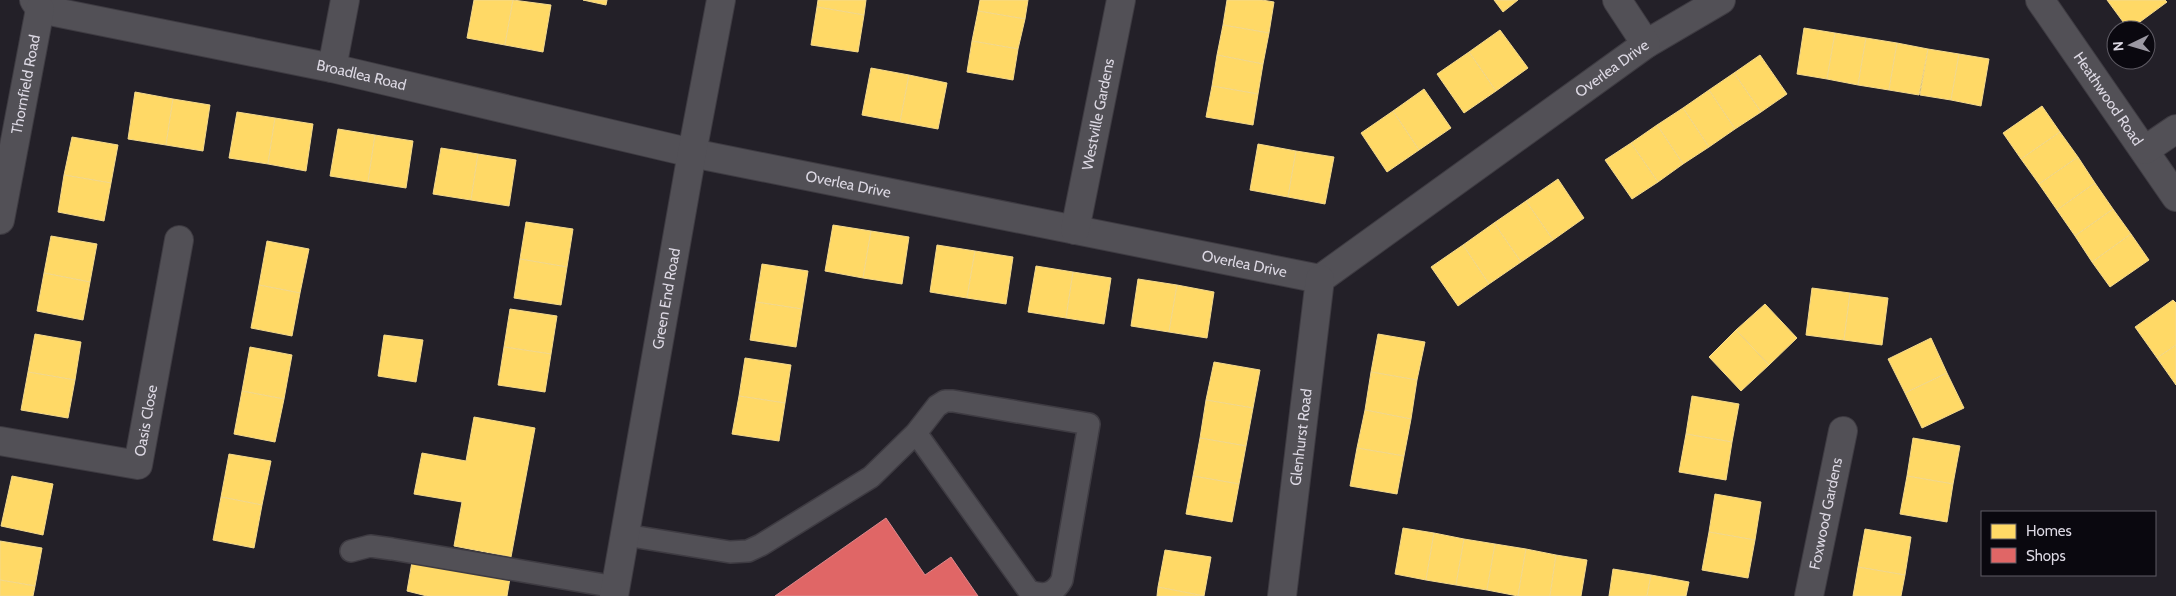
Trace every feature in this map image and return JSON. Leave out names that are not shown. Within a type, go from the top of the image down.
[{"type":"street","points":[[332,68],[345,0]]},
{"type":"street","name":"Green End Road","points":[[615,591],[721,0]]},
{"type":"street","name":"Westville Gardens","points":[[1075,230],[1121,0]]},
{"type":"street","points":[[1617,0],[1646,44]]},
{"type":"street","name":"Overlea Drive","points":[[692,154],[1320,279],[1646,44],[1721,0]]},
{"type":"street","name":"Heathwood Road","points":[[2040,0],[2176,197]]},
{"type":"street","name":"Broadlea Road","points":[[37,4],[332,68],[692,154]]},
{"type":"street","name":"Thornfield Road","points":[[0,220],[37,4]]},
{"type":"street","points":[[2145,150],[2176,129]]},
{"type":"street","name":"Oasis Close","points":[[0,442],[138,465],[179,240]]},
{"type":"street","name":"Glenhurst Road","points":[[1282,596],[1320,279]]},
{"type":"street","name":"Foxwood Gardens","points":[[1809,596],[1843,431]]},
{"type":"lane","points":[[625,535],[730,552],[748,551],[762,545],[871,476],[916,433],[937,406],[945,401],[954,401],[1089,424],[1062,580],[1058,588],[1048,596],[1036,596],[1028,591],[916,433]]},
{"type":"lane","points":[[352,551],[370,546],[392,549],[615,591]]},
{"type":"building: Homes","points":[[474,0],[513,0],[505,45],[467,38]]},
{"type":"building: Homes","points":[[513,0],[551,5],[543,52],[505,45]]},
{"type":"building: Homes","points":[[583,0],[607,0],[606,5]]},
{"type":"building: Homes","points":[[818,0],[866,0],[864,15],[817,7]]},
{"type":"building: Homes","points":[[980,0],[1028,0],[1025,19],[978,11]]},
{"type":"building: Homes","points":[[1227,0],[1274,2],[1269,33],[1223,25]]},
{"type":"building: Homes","points":[[1494,0],[1518,0],[1503,12]]},
{"type":"building: Homes","points":[[2107,0],[2165,0],[2167,2],[2143,20],[2122,20]]},
{"type":"building: Homes","points":[[817,7],[864,15],[858,52],[811,45]]},
{"type":"building: Homes","points":[[978,11],[1025,19],[1018,49],[972,41]]},
{"type":"building: Homes","points":[[1223,25],[1269,33],[1263,64],[1217,55]]},
{"type":"building: Homes","points":[[1804,28],[1835,33],[1827,79],[1797,74]]},
{"type":"building: Homes","points":[[1500,30],[1528,68],[1496,91],[1469,52]]},
{"type":"building: Homes","points":[[1835,33],[1866,38],[1858,85],[1827,79]]},
{"type":"building: Homes","points":[[1866,38],[1897,43],[1889,90],[1858,85]]},
{"type":"building: Homes","points":[[972,41],[1018,49],[1013,80],[967,72]]},
{"type":"building: Homes","points":[[1897,43],[1928,49],[1919,95],[1889,90]]},
{"type":"building: Homes","points":[[1928,49],[1959,54],[1951,100],[1920,95]]},
{"type":"building: Homes","points":[[1469,52],[1496,91],[1464,113],[1437,74]]},
{"type":"building: Homes","points":[[1959,54],[1989,59],[1981,106],[1951,100]]},
{"type":"building: Homes","points":[[1217,55],[1263,64],[1258,94],[1212,86]]},
{"type":"building: Homes","points":[[1760,55],[1787,94],[1761,112],[1734,73]]},
{"type":"building: Homes","points":[[871,68],[909,75],[900,122],[862,115]]},
{"type":"building: Homes","points":[[1734,73],[1761,112],[1735,129],[1709,90]]},
{"type":"building: Homes","points":[[909,75],[947,83],[938,129],[900,122]]},
{"type":"building: Homes","points":[[1212,86],[1258,94],[1253,125],[1206,117]]},
{"type":"building: Homes","points":[[1424,89],[1451,128],[1419,150],[1393,111]]},
{"type":"building: Homes","points":[[1709,90],[1735,129],[1709,147],[1683,108]]},
{"type":"building: Homes","points":[[135,92],[173,99],[166,145],[128,139]]},
{"type":"building: Homes","points":[[173,99],[210,105],[203,151],[166,145]]},
{"type":"building: Homes","points":[[2042,106],[2060,132],[2021,159],[2003,133]]},
{"type":"building: Homes","points":[[1683,108],[1709,147],[1683,164],[1657,125]]},
{"type":"building: Homes","points":[[1393,111],[1419,150],[1387,172],[1361,133]]},
{"type":"building: Homes","points":[[237,112],[275,118],[268,164],[229,158]]},
{"type":"building: Homes","points":[[275,118],[313,124],[306,171],[268,164]]},
{"type":"building: Homes","points":[[1657,125],[1683,164],[1658,182],[1631,143]]},
{"type":"building: Homes","points":[[338,129],[375,135],[368,182],[330,176]]},
{"type":"building: Homes","points":[[2060,132],[2078,157],[2039,184],[2021,159]]},
{"type":"building: Homes","points":[[375,135],[413,141],[406,188],[368,182]]},
{"type":"building: Homes","points":[[72,137],[118,145],[111,183],[64,175]]},
{"type":"building: Homes","points":[[1631,143],[1658,182],[1632,199],[1605,160]]},
{"type":"building: Homes","points":[[1258,144],[1296,151],[1288,197],[1250,190]]},
{"type":"building: Homes","points":[[441,148],[478,154],[471,200],[433,194]]},
{"type":"building: Homes","points":[[1296,151],[1334,157],[1325,204],[1288,197]]},
{"type":"building: Homes","points":[[478,154],[516,160],[509,206],[471,200]]},
{"type":"building: Homes","points":[[2078,157],[2095,183],[2057,210],[2039,184]]},
{"type":"building: Homes","points":[[64,175],[111,183],[104,221],[58,212]]},
{"type":"building: Homes","points":[[1558,179],[1584,218],[1553,240],[1526,201]]},
{"type":"building: Homes","points":[[2095,183],[2113,209],[2075,236],[2057,210]]},
{"type":"building: Homes","points":[[1526,201],[1553,240],[1521,262],[1494,223]]},
{"type":"building: Homes","points":[[2113,209],[2131,234],[2092,262],[2075,236]]},
{"type":"building: Homes","points":[[526,222],[573,229],[567,267],[520,259]]},
{"type":"building: Homes","points":[[1494,223],[1521,262],[1489,284],[1463,245]]},
{"type":"building: Homes","points":[[833,225],[871,231],[863,278],[825,271]]},
{"type":"building: Homes","points":[[871,231],[909,237],[902,284],[863,278]]},
{"type":"building: Homes","points":[[2131,234],[2149,260],[2110,287],[2092,262]]},
{"type":"building: Homes","points":[[51,236],[97,244],[90,282],[44,273]]},
{"type":"building: Homes","points":[[267,241],[309,249],[300,293],[259,285]]},
{"type":"building: Homes","points":[[937,245],[975,251],[967,298],[930,292]]},
{"type":"building: Homes","points":[[1463,245],[1489,284],[1458,306],[1431,267]]},
{"type":"building: Homes","points":[[975,251],[1013,257],[1006,304],[967,298]]},
{"type":"building: Homes","points":[[520,259],[567,267],[561,305],[514,298]]},
{"type":"building: Homes","points":[[762,264],[808,271],[802,309],[756,302]]},
{"type":"building: Homes","points":[[1036,266],[1073,272],[1066,318],[1028,312]]},
{"type":"building: Homes","points":[[1073,272],[1111,278],[1104,324],[1066,318]]},
{"type":"building: Homes","points":[[44,273],[90,282],[83,320],[37,311]]},
{"type":"building: Homes","points":[[1138,279],[1177,285],[1169,332],[1131,326]]},
{"type":"building: Homes","points":[[259,285],[300,293],[292,336],[251,328]]},
{"type":"building: Homes","points":[[1177,285],[1214,292],[1207,338],[1169,332]]},
{"type":"building: Homes","points":[[1812,288],[1850,293],[1844,340],[1806,335]]},
{"type":"building: Homes","points":[[1850,293],[1888,298],[1882,345],[1844,340]]},
{"type":"building: Homes","points":[[2173,300],[2176,303],[2176,345],[2157,358],[2135,327]]},
{"type":"building: Homes","points":[[756,302],[802,309],[796,347],[750,340]]},
{"type":"building: Homes","points":[[1765,304],[1797,338],[1769,365],[1736,330]]},
{"type":"building: Homes","points":[[510,309],[557,316],[551,354],[504,347]]},
{"type":"building: Homes","points":[[1736,330],[1769,365],[1741,391],[1709,357]]},
{"type":"building: Homes","points":[[35,334],[81,342],[75,380],[28,372]]},
{"type":"building: Homes","points":[[1378,334],[1425,342],[1417,380],[1371,372]]},
{"type":"building: Homes","points":[[384,335],[423,340],[416,382],[378,376]]},
{"type":"building: Homes","points":[[1931,338],[1947,373],[1905,393],[1888,359]]},
{"type":"building: Homes","points":[[2176,345],[2176,385],[2157,358]]},
{"type":"building: Homes","points":[[250,347],[292,355],[284,399],[242,391]]},
{"type":"building: Homes","points":[[504,347],[551,354],[545,392],[498,385]]},
{"type":"building: Homes","points":[[745,358],[791,365],[785,403],[739,396]]},
{"type":"building: Homes","points":[[1214,362],[1260,370],[1253,408],[1206,400]]},
{"type":"building: Homes","points":[[28,372],[75,380],[68,418],[21,410]]},
{"type":"building: Homes","points":[[1371,372],[1417,380],[1411,419],[1365,410]]},
{"type":"building: Homes","points":[[1947,373],[1964,408],[1922,428],[1905,393]]},
{"type":"building: Homes","points":[[242,391],[284,399],[275,442],[234,434]]},
{"type":"building: Homes","points":[[739,396],[785,403],[779,441],[732,434]]},
{"type":"building: Homes","points":[[1692,396],[1739,404],[1732,442],[1686,434]]},
{"type":"building: Homes","points":[[1206,400],[1253,408],[1246,446],[1200,438]]},
{"type":"building: Homes","points":[[1365,410],[1411,419],[1404,456],[1357,448]]},
{"type":"building: Homes","points":[[474,417],[535,428],[511,557],[454,546],[462,502],[414,494],[422,453],[466,461]]},
{"type":"building: Homes","points":[[1686,434],[1732,442],[1726,480],[1679,472]]},
{"type":"building: Homes","points":[[1200,438],[1246,446],[1239,484],[1193,476]]},
{"type":"building: Homes","points":[[1913,438],[1960,446],[1953,484],[1907,476]]},
{"type":"building: Homes","points":[[1357,448],[1404,456],[1397,494],[1350,486]]},
{"type":"building: Homes","points":[[229,454],[271,461],[262,505],[221,497]]},
{"type":"building: Homes","points":[[12,476],[53,484],[43,535],[1,526]]},
{"type":"building: Homes","points":[[1193,476],[1239,484],[1232,522],[1186,514]]},
{"type":"building: Homes","points":[[1907,476],[1953,484],[1947,522],[1900,514]]},
{"type":"building: Homes","points":[[1715,494],[1761,502],[1755,540],[1709,532]]},
{"type":"building: Homes","points":[[221,497],[262,505],[254,548],[213,540]]},
{"type":"building: Homes","points":[[1403,528],[1434,533],[1426,580],[1395,574]]},
{"type":"building: Homes","points":[[1865,529],[1911,537],[1905,575],[1858,567]]},
{"type":"building: Homes","points":[[1709,532],[1755,540],[1748,578],[1702,570]]},
{"type":"building: Homes","points":[[1434,533],[1464,539],[1456,585],[1426,580]]},
{"type":"building: Homes","points":[[1464,539],[1495,544],[1487,590],[1456,585]]},
{"type":"building: Homes","points":[[0,541],[42,548],[35,586],[0,580]]},
{"type":"building: Homes","points":[[1495,544],[1526,549],[1518,596],[1487,590]]},
{"type":"building: Homes","points":[[1526,549],[1556,555],[1550,596],[1518,596]]},
{"type":"building: Homes","points":[[1165,550],[1211,557],[1204,596],[1158,587]]},
{"type":"building: Homes","points":[[1556,555],[1587,560],[1581,596],[1550,596]]},
{"type":"building: Homes","points":[[413,556],[511,572],[507,596],[427,596],[407,591]]},
{"type":"building: Homes","points":[[1858,567],[1905,575],[1901,596],[1853,596]]},
{"type":"building: Homes","points":[[1613,569],[1651,575],[1647,596],[1609,596]]},
{"type":"building: Homes","points":[[1651,575],[1689,582],[1686,596],[1647,596]]},
{"type":"building: Homes","points":[[0,580],[35,586],[33,596],[0,596]]},
{"type":"building: Homes","points":[[1158,587],[1204,596],[1157,596]]},
{"type":"building: Shops","points":[[886,518],[925,575],[951,557],[978,596],[775,596]]}]
